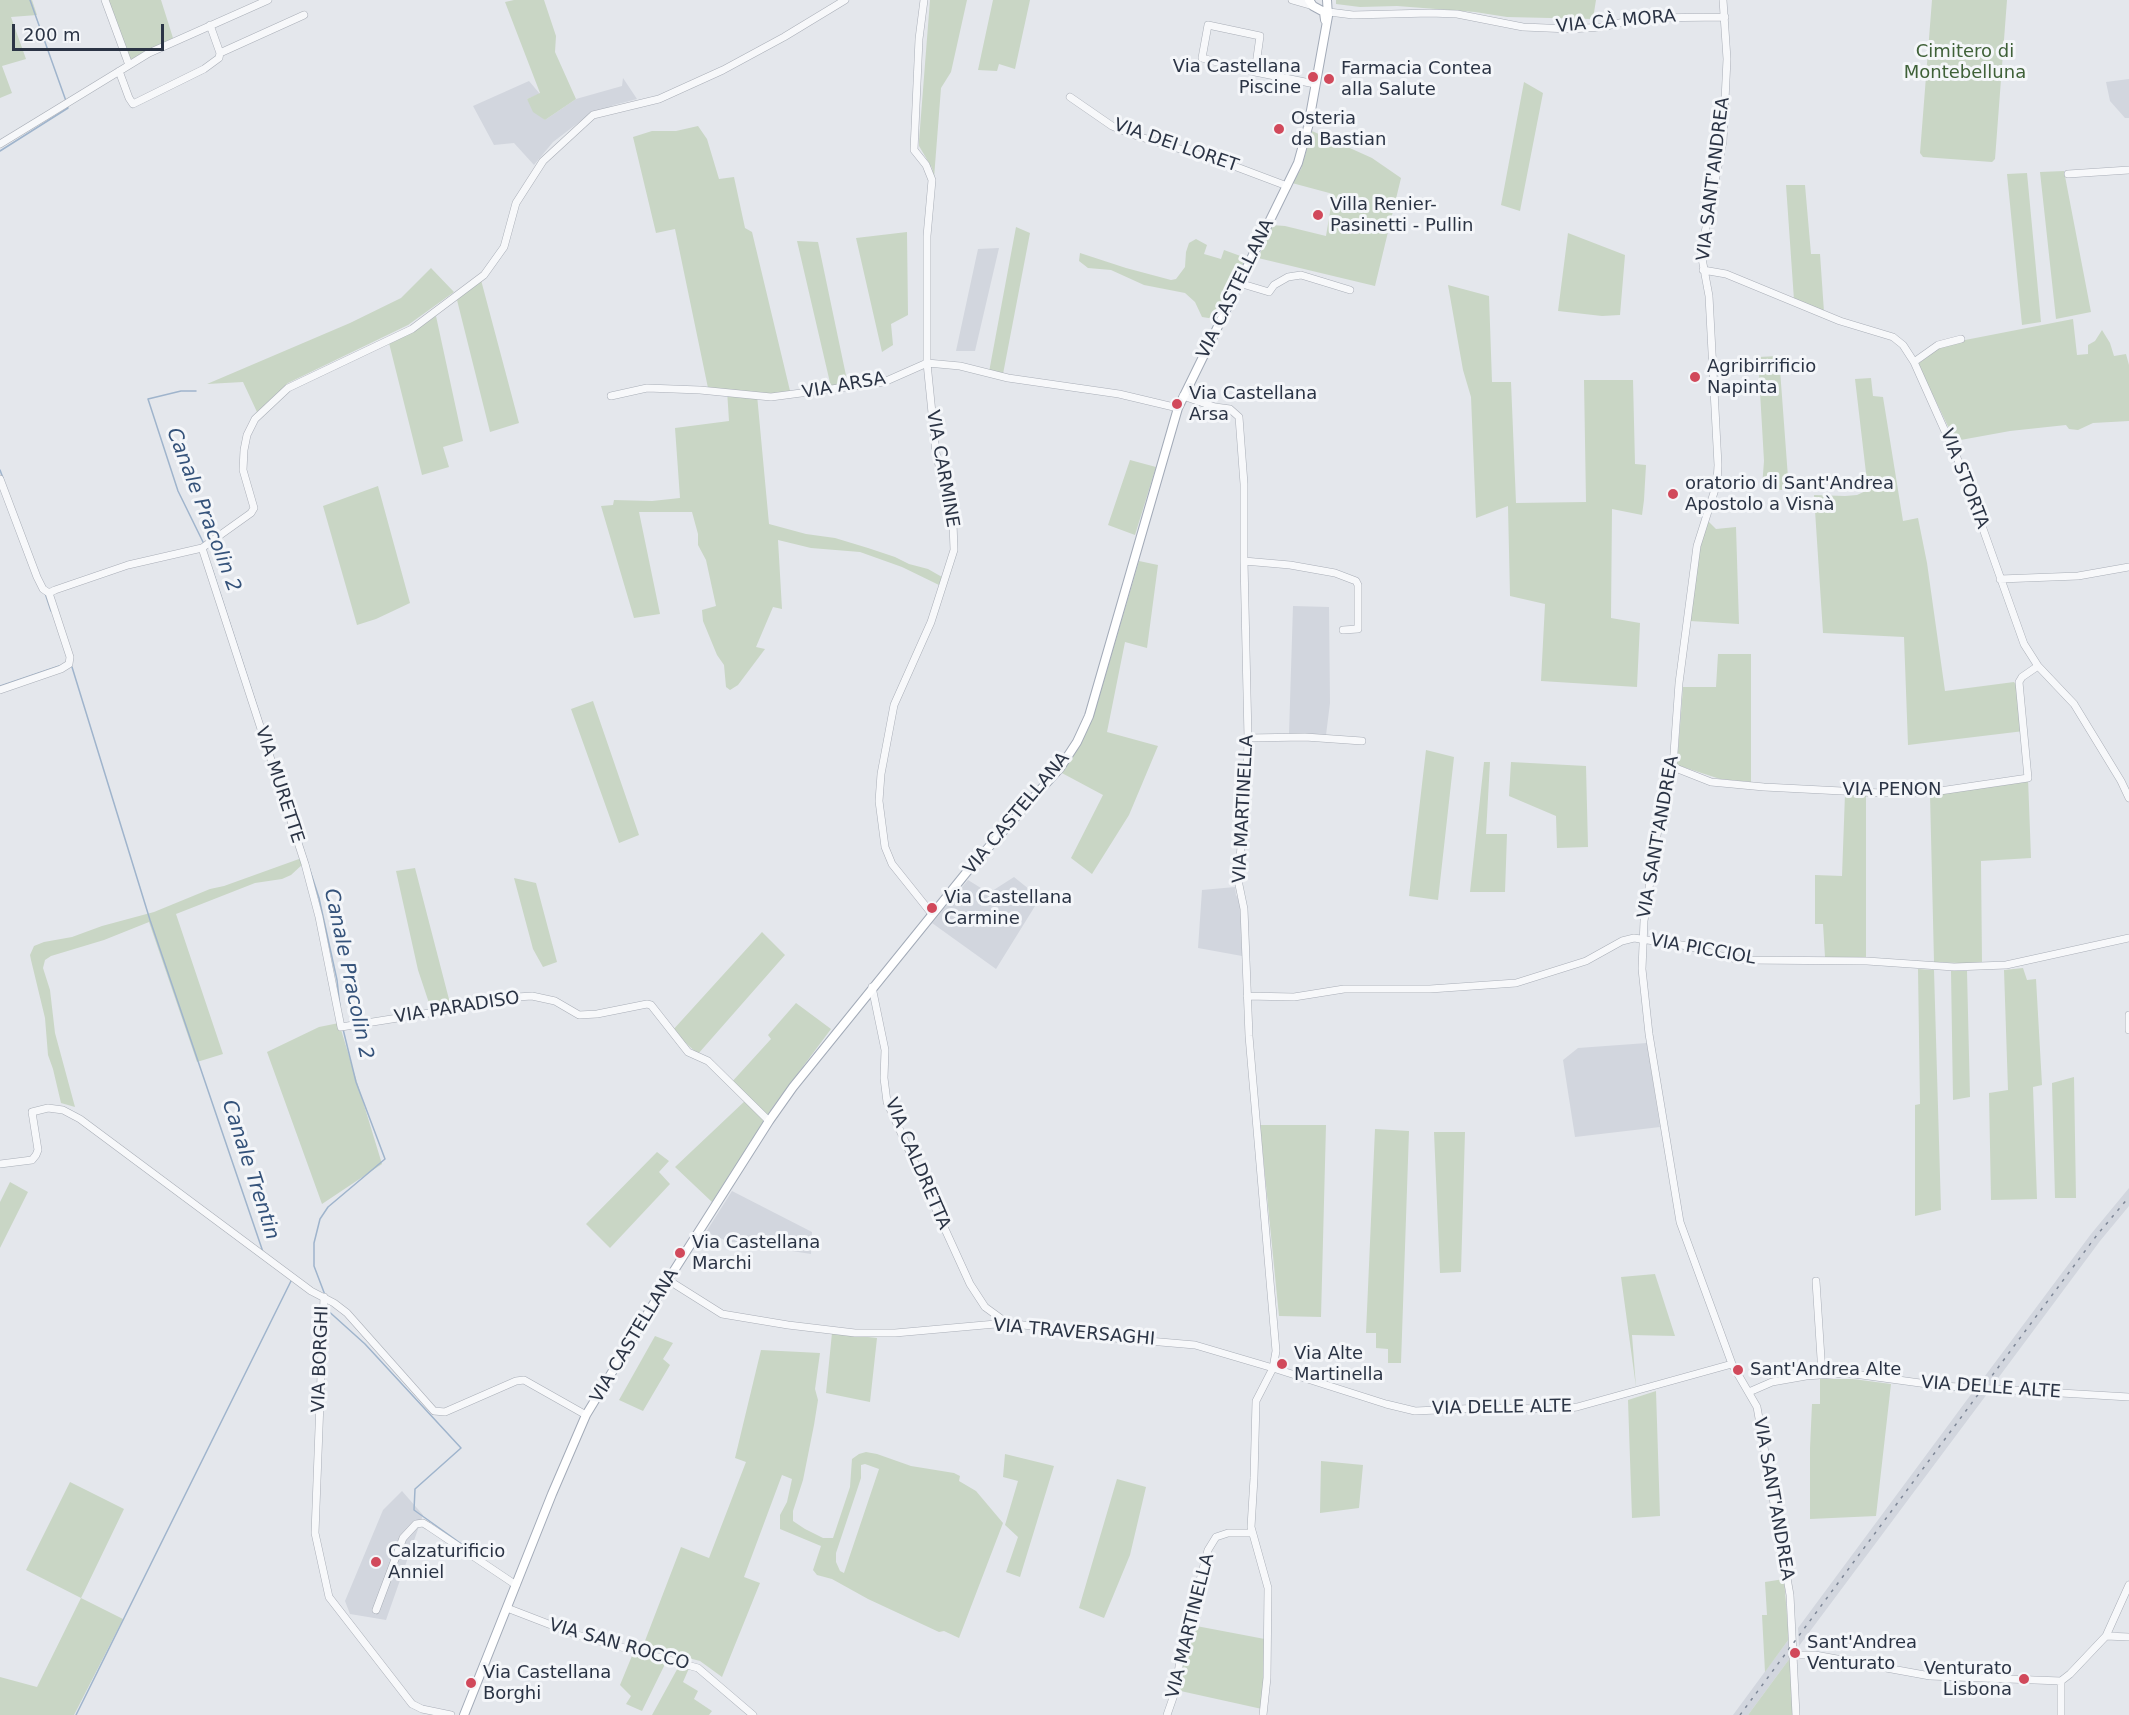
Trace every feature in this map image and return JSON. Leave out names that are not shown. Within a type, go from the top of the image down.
[{"type":"main road","points":[[1313,4],[1323,6],[1327,0]]},
{"type":"main road","name":"VIA CASTELLANA","points":[[464,1715],[586,1415],[668,1280],[793,1087],[970,868],[1060,768],[1081,733],[1096,694],[1178,408],[1298,163],[1329,12],[1327,0]]},
{"type":"main road","name":"VIA CASTELLANA","points":[[1313,4],[1324,13],[1324,33]]},
{"type":"street","points":[[105,0],[129,65]]},
{"type":"street","points":[[0,144],[169,43],[268,0]]},
{"type":"street","points":[[49,593],[128,565],[202,548],[251,513],[254,508],[243,470],[245,442],[255,419],[288,388],[412,329],[484,275],[504,247],[516,202],[543,161],[593,115],[659,99],[712,75],[784,37],[845,0]]},
{"type":"street","name":"VIA CARMINE","points":[[924,0],[919,39],[914,150],[926,165],[932,180],[927,236],[927,363],[936,453],[953,523],[954,550],[931,622],[894,705],[881,774],[879,801],[883,838],[892,864],[932,914]]},
{"type":"street","points":[[1292,0],[1313,4]]},
{"type":"street","name":"VIA SANT'ANDREA","points":[[1723,0],[1727,59],[1723,141],[1701,253],[1708,296],[1718,465],[1717,483],[1697,546],[1679,683],[1673,767],[1658,828],[1642,939],[1642,969],[1649,1034],[1680,1222],[1732,1364],[1757,1407],[1790,1594],[1796,1715]]},
{"type":"street","name":"VIA CÀ MORA","points":[[1329,12],[1361,15],[1457,14],[1523,27],[1570,29],[1602,27],[1663,16],[1725,17]]},
{"type":"street","points":[[220,53],[304,15]]},
{"type":"street","points":[[118,72],[133,104],[204,69],[219,58],[220,53],[210,25]]},
{"type":"street","points":[[1255,72],[1260,36],[1208,25],[1202,58],[1255,72],[1316,84]]},
{"type":"street","name":"VIA DEI LORET","points":[[1070,98],[1091,114],[1123,131],[1226,163],[1287,186]]},
{"type":"street","points":[[2068,174],[2129,170]]},
{"type":"street","name":"VIA STORTA","points":[[1703,270],[1726,274],[1840,321],[1893,337],[1903,345],[1914,362],[1961,467],[2024,644],[2038,666],[2074,704],[2129,798]]},
{"type":"street","points":[[1239,283],[1269,292],[1274,285],[1288,277],[1301,275],[1350,290]]},
{"type":"street","points":[[1914,362],[1938,345],[1961,339]]},
{"type":"street","name":"VIA ARSA","points":[[611,396],[647,388],[700,390],[771,397],[884,382],[927,363],[960,366],[1008,378],[1119,394],[1178,408]]},
{"type":"street","name":"VIA MARTINELLA","points":[[1184,396],[1215,407],[1230,409],[1239,417],[1244,484],[1248,738],[1247,780],[1238,880],[1244,909],[1247,996],[1262,1211],[1276,1351],[1273,1368]]},
{"type":"street","points":[[0,479],[37,577],[43,589],[49,593],[70,657],[69,664],[61,669],[0,690]]},
{"type":"street","name":"VIA MURETTE","points":[[202,548],[305,864],[319,916],[341,1027]]},
{"type":"street","points":[[1244,561],[1335,573],[1356,581],[1358,585],[1358,629],[1344,630]]},
{"type":"street","points":[[2000,579],[2078,576],[2129,567]]},
{"type":"street","name":"VIA PENON","points":[[1673,767],[1711,782],[1881,793],[1933,792],[2028,778],[2019,682],[2022,677],[2038,666]]},
{"type":"street","points":[[1248,738],[1305,737],[1362,741]]},
{"type":"street","name":"VIA PICCIOL","points":[[1247,996],[1294,997],[1344,989],[1430,989],[1516,983],[1586,961],[1622,941],[1634,938],[1688,946],[1725,957],[1745,960],[1867,961],[1954,967],[2006,965],[2129,938]]},
{"type":"street","name":"VIA CALDRETTA","points":[[872,987],[885,1050],[884,1078],[887,1102],[970,1284],[986,1307],[1007,1323]]},
{"type":"street","name":"VIA PARADISO","points":[[341,1027],[517,997],[532,996],[555,1001],[579,1015],[586,1016],[647,1004],[651,1005],[688,1052],[708,1061],[769,1121]]},
{"type":"street","points":[[2129,1016],[2129,1030]]},
{"type":"street","name":"VIA BORGHI","points":[[0,1164],[32,1160],[36,1155],[38,1150],[32,1112],[48,1108],[63,1110],[80,1119],[311,1291],[324,1297],[315,1533],[329,1596],[412,1704],[422,1709],[451,1715]]},
{"type":"street","name":"VIA TRAVERSAGHI","points":[[668,1280],[722,1314],[788,1325],[855,1333],[895,1334],[1007,1323],[1102,1337],[1195,1345],[1273,1368]]},
{"type":"street","points":[[1815,1281],[1822,1374]]},
{"type":"street","points":[[324,1297],[347,1313],[434,1411],[445,1412],[516,1380],[524,1380],[586,1415]]},
{"type":"street","name":"VIA DELLE ALTE","points":[[1273,1368],[1415,1411],[1577,1407],[1732,1364]]},
{"type":"street","points":[[1263,1715],[1267,1678],[1268,1588],[1251,1533],[1256,1401],[1273,1368]]},
{"type":"street","name":"VIA DELLE ALTE","points":[[1749,1392],[1773,1382],[1822,1374],[1847,1373],[1942,1386],[2129,1397]]},
{"type":"street","points":[[376,1610],[403,1538],[416,1524],[423,1523],[428,1526],[516,1585]]},
{"type":"street","name":"VIA MARTINELLA","points":[[1167,1715],[1175,1692],[1182,1648],[1208,1550],[1216,1537],[1228,1533],[1251,1533]]},
{"type":"street","points":[[1792,1655],[1815,1655],[1930,1676],[2061,1681],[2106,1636],[2129,1585]]},
{"type":"street","name":"VIA SAN ROCCO","points":[[507,1608],[577,1635],[698,1668],[753,1715]]},
{"type":"street","points":[[2106,1636],[2129,1637]]},
{"type":"street","points":[[2061,1681],[2061,1715]]},
{"type":"shaded area","points":[[623,78],[637,99],[614,105],[586,117],[553,142],[534,165],[514,143],[494,145],[473,106],[529,81],[540,94],[527,99],[545,120],[576,99],[622,86]]},
{"type":"shaded area","points":[[2129,79],[2129,118],[2125,118],[2110,101],[2106,82]]},
{"type":"shaded area","points":[[999,248],[975,351],[956,351],[978,249]]},
{"type":"shaded area","points":[[1293,606],[1329,607],[1330,703],[1326,735],[1289,734]]},
{"type":"shaded area","points":[[1014,877],[1040,898],[996,969],[932,923],[968,880],[989,893]]},
{"type":"shaded area","points":[[1235,887],[1241,904],[1242,956],[1198,948],[1202,890]]},
{"type":"shaded area","points":[[1647,1043],[1660,1127],[1575,1137],[1563,1060],[1578,1048]]},
{"type":"shaded area","points":[[2129,1188],[2129,1206],[2100,1241],[1993,1385],[1979,1384],[2091,1234]]},
{"type":"shaded area","points":[[732,1191],[812,1232],[811,1254],[727,1241],[706,1232]]},
{"type":"shaded area","points":[[1972,1393],[1987,1394],[1799,1646],[1798,1628]]},
{"type":"shaded area","points":[[402,1491],[423,1515],[386,1620],[350,1614],[345,1601],[383,1510]]},
{"type":"shaded area","points":[[1789,1639],[1790,1658],[1748,1715],[1733,1715]]},
{"type":"green space","points":[[0,0],[32,0],[37,15],[11,17],[26,59],[2,66],[12,93],[0,98]]},
{"type":"green space","points":[[106,0],[161,0],[173,38],[130,61]]},
{"type":"green space","points":[[544,0],[556,36],[555,52],[576,99],[545,120],[533,112],[527,99],[540,93],[505,2]]},
{"type":"green space","points":[[930,0],[967,0],[951,72],[941,88],[934,178],[932,168],[919,146]]},
{"type":"green space","points":[[993,0],[1030,0],[1015,69],[999,64],[997,71],[978,70]]},
{"type":"green space","points":[[1336,0],[1596,0],[1593,19],[1507,17],[1397,6],[1360,7],[1336,4]]},
{"type":"green space","name":"Cimitero di Montebelluna","points":[[1932,0],[2007,0],[1995,159],[1992,162],[1923,157],[1920,153]]},
{"type":"green space","points":[[1524,82],[1543,93],[1520,211],[1501,205]]},
{"type":"green space","points":[[698,126],[707,139],[719,179],[734,177],[745,228],[752,232],[791,395],[757,395],[769,524],[806,534],[835,538],[868,548],[928,569],[942,577],[939,585],[902,567],[860,552],[811,548],[778,540],[782,609],[773,607],[756,647],[765,649],[738,685],[730,690],[726,687],[724,665],[717,655],[703,621],[702,610],[716,606],[706,560],[698,545],[698,534],[692,512],[639,512],[660,614],[634,618],[601,506],[613,505],[614,500],[652,501],[680,498],[675,428],[729,421],[727,390],[708,388],[675,229],[656,233],[633,137],[652,131],[676,131]]},
{"type":"green space","points":[[1312,131],[1372,158],[1401,178],[1375,286],[1258,258],[1272,225],[1326,236],[1333,194],[1292,183],[1301,169]]},
{"type":"green space","points":[[2064,171],[2091,312],[2056,319],[2040,172]]},
{"type":"green space","points":[[2027,173],[2041,322],[2022,325],[2007,174]]},
{"type":"green space","points":[[1786,185],[1805,185],[1811,254],[1820,254],[1824,312],[1794,300]]},
{"type":"green space","points":[[1016,227],[1030,233],[1003,374],[989,372]]},
{"type":"green space","points":[[907,232],[908,315],[891,324],[893,345],[882,352],[856,238]]},
{"type":"green space","points":[[1568,233],[1625,255],[1620,315],[1602,316],[1558,311]]},
{"type":"green space","points":[[1196,239],[1207,245],[1204,254],[1221,259],[1224,250],[1246,258],[1215,319],[1202,317],[1195,302],[1185,293],[1144,285],[1111,270],[1088,268],[1079,261],[1080,253],[1171,280],[1176,279],[1185,267],[1189,243]]},
{"type":"green space","points":[[797,241],[818,242],[848,385],[831,387]]},
{"type":"green space","points":[[431,268],[454,292],[408,325],[288,383],[257,412],[243,382],[207,384],[350,323],[401,298]]},
{"type":"green space","points":[[481,280],[519,423],[490,432],[457,300]]},
{"type":"green space","points":[[1448,285],[1489,296],[1492,382],[1511,382],[1516,503],[1586,502],[1584,380],[1633,380],[1635,464],[1646,465],[1644,500],[1642,515],[1612,509],[1611,618],[1640,623],[1637,687],[1541,681],[1545,604],[1510,596],[1508,506],[1476,518],[1471,397],[1463,370]]},
{"type":"green space","points":[[436,316],[463,441],[443,447],[449,467],[422,475],[389,343]]},
{"type":"green space","points":[[2073,319],[2077,355],[2088,354],[2088,345],[2095,341],[2102,330],[2110,343],[2114,356],[2126,354],[2129,365],[2129,421],[2093,423],[2078,430],[2069,429],[2066,425],[2010,431],[1955,441],[1918,364],[1939,347]]},
{"type":"green space","points":[[1779,356],[1789,491],[1762,487],[1764,461],[1758,357]]},
{"type":"green space","points":[[1871,378],[1873,396],[1883,397],[1903,521],[1918,518],[1927,563],[1945,691],[2014,682],[2019,689],[2024,731],[1908,745],[1904,637],[1823,633],[1814,495],[1857,495],[1868,490],[1855,379]]},
{"type":"green space","points":[[1130,460],[1156,467],[1135,535],[1108,525]]},
{"type":"green space","points":[[378,486],[410,603],[357,625],[323,506]]},
{"type":"green space","points":[[1708,521],[1716,529],[1736,527],[1739,624],[1690,621],[1700,548]]},
{"type":"green space","points":[[1139,561],[1158,565],[1147,648],[1125,642],[1107,732],[1158,746],[1129,815],[1092,874],[1071,858],[1103,795],[1060,772],[1083,739],[1093,718]]},
{"type":"green space","points":[[1718,654],[1751,654],[1751,782],[1720,779],[1677,765],[1683,687],[1716,687]]},
{"type":"green space","points":[[593,701],[639,835],[619,843],[571,709]]},
{"type":"green space","points":[[1426,750],[1454,757],[1438,900],[1409,896]]},
{"type":"green space","points":[[1484,762],[1490,762],[1486,834],[1507,834],[1505,892],[1470,892]]},
{"type":"green space","points":[[1511,762],[1586,766],[1588,847],[1557,848],[1556,816],[1509,796]]},
{"type":"green space","points":[[2028,778],[2031,858],[1981,861],[1982,964],[1934,962],[1930,794]]},
{"type":"green space","points":[[1845,794],[1866,795],[1866,958],[1825,957],[1823,924],[1815,924],[1815,875],[1842,876]]},
{"type":"green space","points":[[299,859],[304,863],[291,875],[282,879],[255,883],[176,914],[223,1054],[197,1062],[149,922],[45,960],[43,968],[50,990],[55,1033],[75,1107],[61,1103],[48,1055],[45,1018],[30,955],[34,946],[154,912],[210,889]]},
{"type":"green space","points":[[415,868],[451,1007],[431,1009],[418,970],[396,871]]},
{"type":"green space","points":[[514,878],[536,883],[557,962],[543,967],[533,949]]},
{"type":"green space","points":[[762,932],[785,955],[698,1054],[672,1031]]},
{"type":"green space","points":[[2023,968],[2027,980],[2036,979],[2042,1085],[2033,1087],[2037,1199],[1991,1200],[1989,1093],[2008,1090],[2004,970]]},
{"type":"green space","points":[[1918,969],[1934,970],[1941,1210],[1915,1216],[1915,1105],[1920,1104]]},
{"type":"green space","points":[[1951,971],[1967,971],[1970,1097],[1953,1100]]},
{"type":"green space","points":[[796,1003],[831,1029],[772,1108],[712,1202],[675,1167],[747,1099],[730,1084],[771,1039],[768,1035]]},
{"type":"green space","points":[[339,1023],[382,1164],[322,1204],[267,1052],[319,1027]]},
{"type":"green space","points":[[2074,1077],[2076,1198],[2055,1198],[2052,1083]]},
{"type":"green space","points":[[1260,1125],[1326,1125],[1321,1317],[1279,1316]]},
{"type":"green space","points":[[1375,1129],[1409,1131],[1401,1363],[1388,1363],[1388,1349],[1376,1348],[1376,1333],[1366,1333]]},
{"type":"green space","points":[[1434,1132],[1465,1132],[1461,1272],[1440,1273]]},
{"type":"green space","points":[[657,1152],[669,1161],[659,1172],[670,1184],[610,1248],[586,1224]]},
{"type":"green space","points":[[10,1182],[28,1192],[0,1248],[0,1202]]},
{"type":"green space","points":[[1655,1274],[1675,1336],[1632,1335],[1636,1387],[1621,1277]]},
{"type":"green space","points":[[832,1333],[877,1338],[870,1402],[826,1393]]},
{"type":"green space","points":[[655,1336],[673,1343],[663,1359],[670,1365],[643,1411],[619,1400]]},
{"type":"green space","points":[[761,1350],[820,1353],[815,1389],[818,1400],[814,1425],[803,1480],[793,1511],[793,1521],[823,1538],[833,1538],[850,1487],[852,1459],[866,1452],[911,1466],[960,1476],[959,1481],[976,1491],[1003,1523],[959,1638],[944,1631],[939,1632],[868,1599],[832,1579],[817,1575],[813,1570],[821,1546],[780,1529],[780,1515],[787,1502],[792,1479],[782,1475],[744,1577],[760,1583],[722,1677],[700,1661],[643,1646],[681,1547],[709,1558],[746,1462],[735,1458]],"holes":[[[865,1464],[879,1469],[844,1573],[840,1571],[836,1562],[836,1553],[861,1478],[861,1465]]]},
{"type":"green space","points":[[1820,1379],[1853,1379],[1891,1384],[1876,1516],[1810,1519],[1812,1404],[1820,1404]]},
{"type":"green space","points":[[1656,1391],[1660,1516],[1632,1518],[1628,1400]]},
{"type":"green space","points":[[1005,1454],[1054,1466],[1020,1577],[1006,1572],[1018,1537],[1005,1525],[1018,1481],[1003,1477]]},
{"type":"green space","points":[[1321,1461],[1363,1465],[1359,1508],[1320,1513]]},
{"type":"green space","points":[[1117,1479],[1146,1487],[1130,1555],[1104,1618],[1079,1608]]},
{"type":"green space","points":[[70,1482],[124,1509],[81,1598],[26,1570]]},
{"type":"green space","points":[[1784,1579],[1789,1639],[1765,1672],[1762,1615],[1767,1615],[1765,1582]]},
{"type":"green space","points":[[81,1598],[123,1619],[74,1715],[0,1715],[0,1677],[37,1687]]},
{"type":"green space","points":[[1191,1625],[1270,1640],[1262,1709],[1176,1690]]},
{"type":"green space","points":[[634,1651],[667,1660],[642,1711],[626,1704],[631,1696],[620,1685]]},
{"type":"green space","points":[[1790,1658],[1794,1715],[1748,1715]]},
{"type":"green space","points":[[680,1664],[690,1666],[683,1682],[698,1691],[694,1699],[712,1711],[709,1715],[652,1715]]},
{"type":"waterway","points":[[30,0],[66,101]]},
{"type":"waterway","points":[[0,151],[68,108],[67,106]]},
{"type":"waterway","name":"Canale Pracolin 2","points":[[196,391],[181,391],[148,399],[178,491],[204,544]]},
{"type":"waterway","points":[[0,470],[3,478]]},
{"type":"waterway","name":"Canale Pracolin 2","points":[[212,569],[319,898],[337,980],[340,1007]]},
{"type":"waterway","points":[[45,593],[51,611]]},
{"type":"waterway","points":[[0,686],[59,666]]},
{"type":"waterway","name":"Canale Trentin","points":[[72,667],[150,920],[263,1252]]},
{"type":"waterway","name":"Canale Pracolin 2","points":[[325,1295],[314,1266],[314,1243],[320,1219],[328,1207],[385,1159],[356,1082],[343,1029]]},
{"type":"waterway","name":"Canale Trentin","points":[[76,1715],[291,1281]]},
{"type":"waterway","name":"Canale Pracolin 2","points":[[325,1308],[365,1344],[461,1448],[415,1489],[414,1510],[470,1550]]},
{"type":"railway","points":[[1740,1715],[2097,1235],[2129,1197]]},
{"type":"place","name":"Via Castellana Piscine","points":[[1313,77]]},
{"type":"place","name":"Farmacia Contea alla Salute","points":[[1329,79]]},
{"type":"place","name":"Osteria da Bastian","points":[[1279,129]]},
{"type":"place","name":"Villa Renier- Pasinetti - Pullin","points":[[1318,215]]},
{"type":"place","name":"Agribirrificio Napinta","points":[[1695,377]]},
{"type":"place","name":"Via Castellana Arsa","points":[[1177,404]]},
{"type":"place","name":"oratorio di Sant'Andrea Apostolo a Visnà","points":[[1673,494]]},
{"type":"place","name":"Via Castellana Carmine","points":[[932,908]]},
{"type":"place","name":"Via Castellana Marchi","points":[[680,1253]]},
{"type":"place","name":"Via Alte Martinella","points":[[1282,1364]]},
{"type":"place","name":"Sant'Andrea Alte","points":[[1738,1370]]},
{"type":"place","name":"Calzaturificio Anniel","points":[[376,1562]]},
{"type":"place","name":"Sant'Andrea Venturato","points":[[1795,1653]]},
{"type":"place","name":"Venturato Lisbona","points":[[2024,1679]]},
{"type":"place","name":"Via Castellana Borghi","points":[[471,1683]]}]
